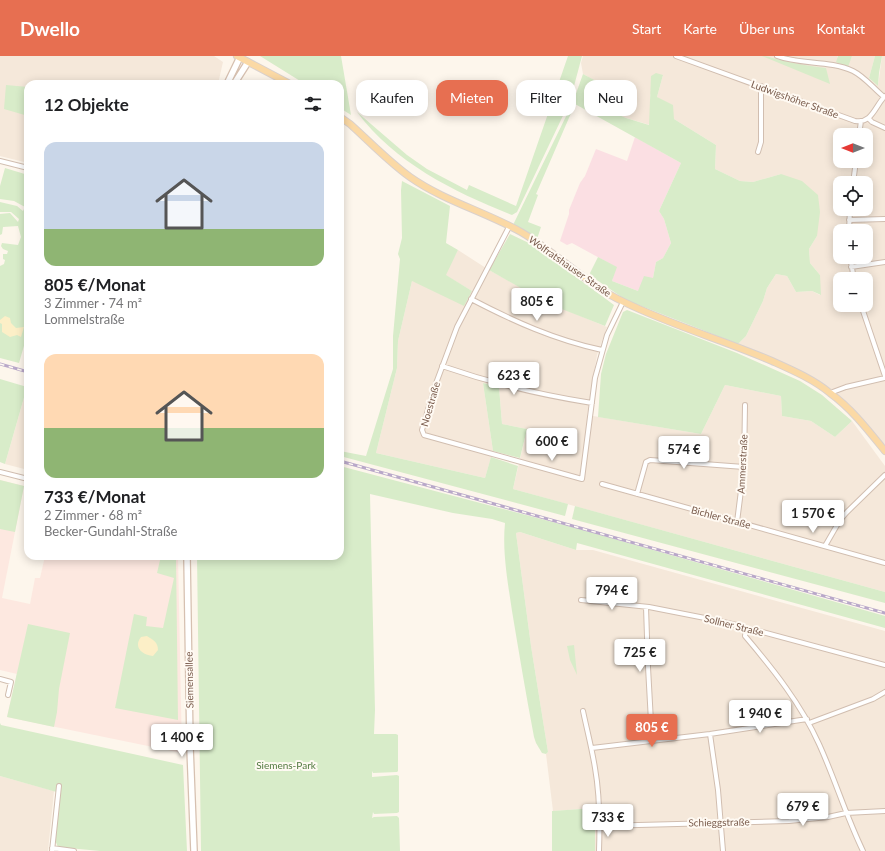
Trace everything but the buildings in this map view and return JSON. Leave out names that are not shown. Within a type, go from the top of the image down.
[{"type":"main road","points":[[229,80],[238,57],[282,80]]},
{"type":"main road","points":[[237,80],[248,62]]},
{"type":"main road","name":"Wolfratshauser Straße","points":[[344,120],[410,177],[446,197],[520,232],[550,250],[600,289],[623,302],[755,354],[804,376],[830,392],[849,408],[885,450]]},
{"type":"main road","name":"Siemensallee","points":[[187,560],[190,747],[194,851]]},
{"type":"street","name":"Ludwigshöher Straße","points":[[676,56],[851,119],[861,121]]},
{"type":"street","points":[[777,56],[793,60],[832,65],[852,71],[866,80],[884,96],[869,118],[861,121],[860,128]]},
{"type":"street","points":[[758,152],[761,142],[761,86]]},
{"type":"street","points":[[869,118],[872,122],[885,128]]},
{"type":"street","points":[[0,161],[24,167]]},
{"type":"street","points":[[849,216],[849,224]]},
{"type":"street","points":[[849,220],[885,219]]},
{"type":"street","name":"Noestraße","points":[[509,226],[470,299],[457,327],[435,386],[422,430],[424,435],[582,479],[592,403]]},
{"type":"street","points":[[851,267],[885,262]]},
{"type":"street","points":[[851,264],[852,272]]},
{"type":"street","points":[[470,299],[533,329],[562,340],[602,350]]},
{"type":"street","points":[[442,366],[508,386],[541,394],[592,403],[595,378],[602,350],[623,302]]},
{"type":"street","points":[[830,392],[846,386],[885,377],[863,312]]},
{"type":"street","name":"Ammerstraße","points":[[737,522],[744,467],[745,405]]},
{"type":"street","points":[[637,494],[646,462],[650,460],[744,467]]},
{"type":"street","points":[[0,472],[24,478]]},
{"type":"street","points":[[825,546],[840,520],[885,475]]},
{"type":"street","name":"Bichler Straße","points":[[602,484],[885,563]]},
{"type":"street","name":"Sollner Straße","points":[[581,600],[646,607],[710,619],[885,665]]},
{"type":"street","points":[[646,607],[652,740]]},
{"type":"street","points":[[746,629],[745,636],[785,685],[808,721],[863,851]]},
{"type":"street","points":[[0,679],[11,682],[8,695]]},
{"type":"street","points":[[592,748],[808,721],[873,699],[885,692]]},
{"type":"street","points":[[583,711],[592,748],[598,788],[600,826],[599,851]]},
{"type":"street","points":[[710,734],[718,790],[723,851]]},
{"type":"street","points":[[59,786],[52,849],[74,851]]},
{"type":"street","name":"Schieggstraße","points":[[600,826],[789,820],[828,817],[846,813],[885,811]]},
{"type":"shaded area","points":[[0,56],[214,56],[223,62],[219,80],[24,80],[24,162],[0,156]]},
{"type":"shaded area","points":[[583,56],[838,56],[837,57],[847,67],[852,56],[875,56],[869,78],[878,86],[882,56],[885,56],[885,445],[850,405],[831,389],[806,374],[738,344],[746,336],[763,301],[767,288],[776,274],[787,276],[796,292],[812,291],[820,295],[820,275],[810,263],[809,249],[817,236],[781,174],[753,182],[740,181],[715,169],[716,145],[674,119],[657,97],[663,75],[650,95],[650,125],[622,116],[637,116],[637,80],[594,80],[583,74],[581,63]]},
{"type":"shaded area","points":[[635,137],[681,163],[659,211],[664,219],[671,243],[663,258],[656,262],[653,278],[638,291],[612,281],[616,267],[572,243],[567,245],[560,241],[569,210],[596,149],[627,161]]},
{"type":"shaded area","points":[[458,250],[489,270],[549,303],[607,327],[597,355],[587,415],[701,434],[725,385],[781,396],[782,416],[811,421],[835,437],[852,421],[885,466],[885,592],[513,489],[527,429],[502,424],[499,387],[483,383],[493,451],[485,478],[376,453],[397,368],[398,341],[412,281],[472,291],[445,275]]},
{"type":"shaded area","points":[[24,398],[24,469],[5,464]]},
{"type":"shaded area","points":[[0,480],[24,486],[2,598],[30,604],[35,578],[40,578],[44,560],[178,560],[182,753],[7,717],[17,674],[0,670]]},
{"type":"shaded area","points":[[520,532],[576,550],[593,550],[885,631],[885,851],[595,851],[595,808],[553,811],[546,754],[548,752],[531,646],[516,533]]},
{"type":"shaded area","points":[[0,776],[54,791],[48,851],[0,851]]},
{"type":"green space","points":[[260,56],[341,56],[351,115],[344,111],[344,80],[299,80]]},
{"type":"green space","points":[[568,56],[582,56],[576,80],[560,80]]},
{"type":"green space","points":[[762,56],[798,64],[826,68],[830,84]]},
{"type":"green space","points":[[838,56],[852,56],[848,67],[836,62]]},
{"type":"green space","points":[[875,56],[882,56],[878,86],[869,78]]},
{"type":"green space","points":[[656,73],[663,75],[657,97],[673,105],[674,119],[716,145],[715,169],[740,181],[753,182],[781,174],[802,181],[818,195],[820,212],[817,236],[809,249],[810,263],[820,275],[821,295],[812,291],[796,292],[787,276],[776,274],[767,288],[763,301],[746,336],[738,344],[626,300],[591,276],[590,273],[598,257],[617,267],[612,281],[638,291],[644,276],[653,278],[656,262],[663,258],[671,243],[664,219],[659,211],[681,163],[597,116],[622,116],[649,125],[651,76]]},
{"type":"green space","points":[[583,74],[594,80],[584,80],[584,109],[576,105],[576,94]]},
{"type":"green space","points":[[6,85],[24,87],[24,115],[4,109]]},
{"type":"green space","points":[[360,116],[407,155],[427,169],[467,190],[469,185],[516,206],[547,116],[563,116],[517,212],[512,215],[447,186],[407,161],[372,130]]},
{"type":"green space","points":[[566,116],[570,116],[536,194],[538,195],[528,222],[541,227],[537,239],[513,225]]},
{"type":"green space","points":[[5,168],[24,174],[24,206],[14,201],[0,199],[0,186]]},
{"type":"green space","points":[[402,181],[450,206],[446,243],[458,250],[446,275],[472,291],[464,306],[412,281],[398,341],[397,368],[376,453],[485,478],[491,457],[518,466],[513,489],[568,504],[565,516],[344,457],[344,452],[366,456],[393,369],[393,336],[400,259],[398,254],[402,238]]},
{"type":"green space","points":[[0,202],[17,206],[23,211],[24,209],[24,346],[19,363],[0,358],[0,266],[4,264],[5,260],[3,259],[3,254],[7,254],[8,251],[3,249],[1,246],[2,243],[18,245],[21,237],[18,226],[3,227],[2,234],[0,235],[0,214],[10,213],[18,222],[19,219],[11,212],[0,212]]},
{"type":"green space","points":[[510,234],[533,245],[614,305],[605,326],[549,304],[489,270]]},
{"type":"green space","points":[[627,310],[737,353],[800,381],[822,395],[852,421],[835,437],[811,421],[782,416],[781,396],[725,385],[701,434],[598,417],[601,374],[606,354],[623,312]]},
{"type":"green space","points":[[0,379],[24,386],[24,398],[5,464],[0,462]]},
{"type":"green space","points":[[483,383],[499,387],[502,424],[527,429],[520,458],[493,451]]},
{"type":"green space","name":"Siemens-Park","points":[[344,467],[579,529],[885,616],[885,628],[577,543],[576,550],[520,532],[516,533],[531,646],[548,752],[546,754],[542,753],[534,737],[525,690],[507,578],[504,534],[505,523],[370,494],[375,710],[374,734],[398,735],[398,771],[373,773],[372,771],[372,777],[399,776],[399,812],[374,814],[373,812],[372,818],[397,816],[399,818],[400,851],[201,851],[197,560],[344,560]]},
{"type":"green space","points":[[0,480],[24,486],[15,532],[0,529]]},
{"type":"green space","points":[[575,506],[885,592],[885,603],[572,519]]},
{"type":"green space","points":[[160,560],[176,560],[178,720],[115,708],[134,614],[147,617],[146,626],[163,628],[174,578],[157,573]]},
{"type":"green space","points":[[28,624],[70,633],[59,689],[54,727],[7,717]]},
{"type":"green space","points":[[574,645],[577,675],[570,660],[567,646]]},
{"type":"green space","points":[[0,723],[1,725],[183,765],[187,851],[100,851],[58,847],[55,840],[60,793],[0,776]]},
{"type":"green space","points":[[595,808],[595,851],[552,851],[552,811]]},
{"type":"sand","points":[[5,316],[10,318],[11,323],[16,328],[24,327],[21,337],[17,335],[10,337],[2,332],[2,324],[0,323],[0,320]]},
{"type":"sand","points":[[147,636],[157,645],[158,650],[153,656],[145,654],[138,647],[141,637]]},
{"type":"railway","points":[[0,364],[24,371]]},
{"type":"railway","points":[[344,462],[885,613]]}]
